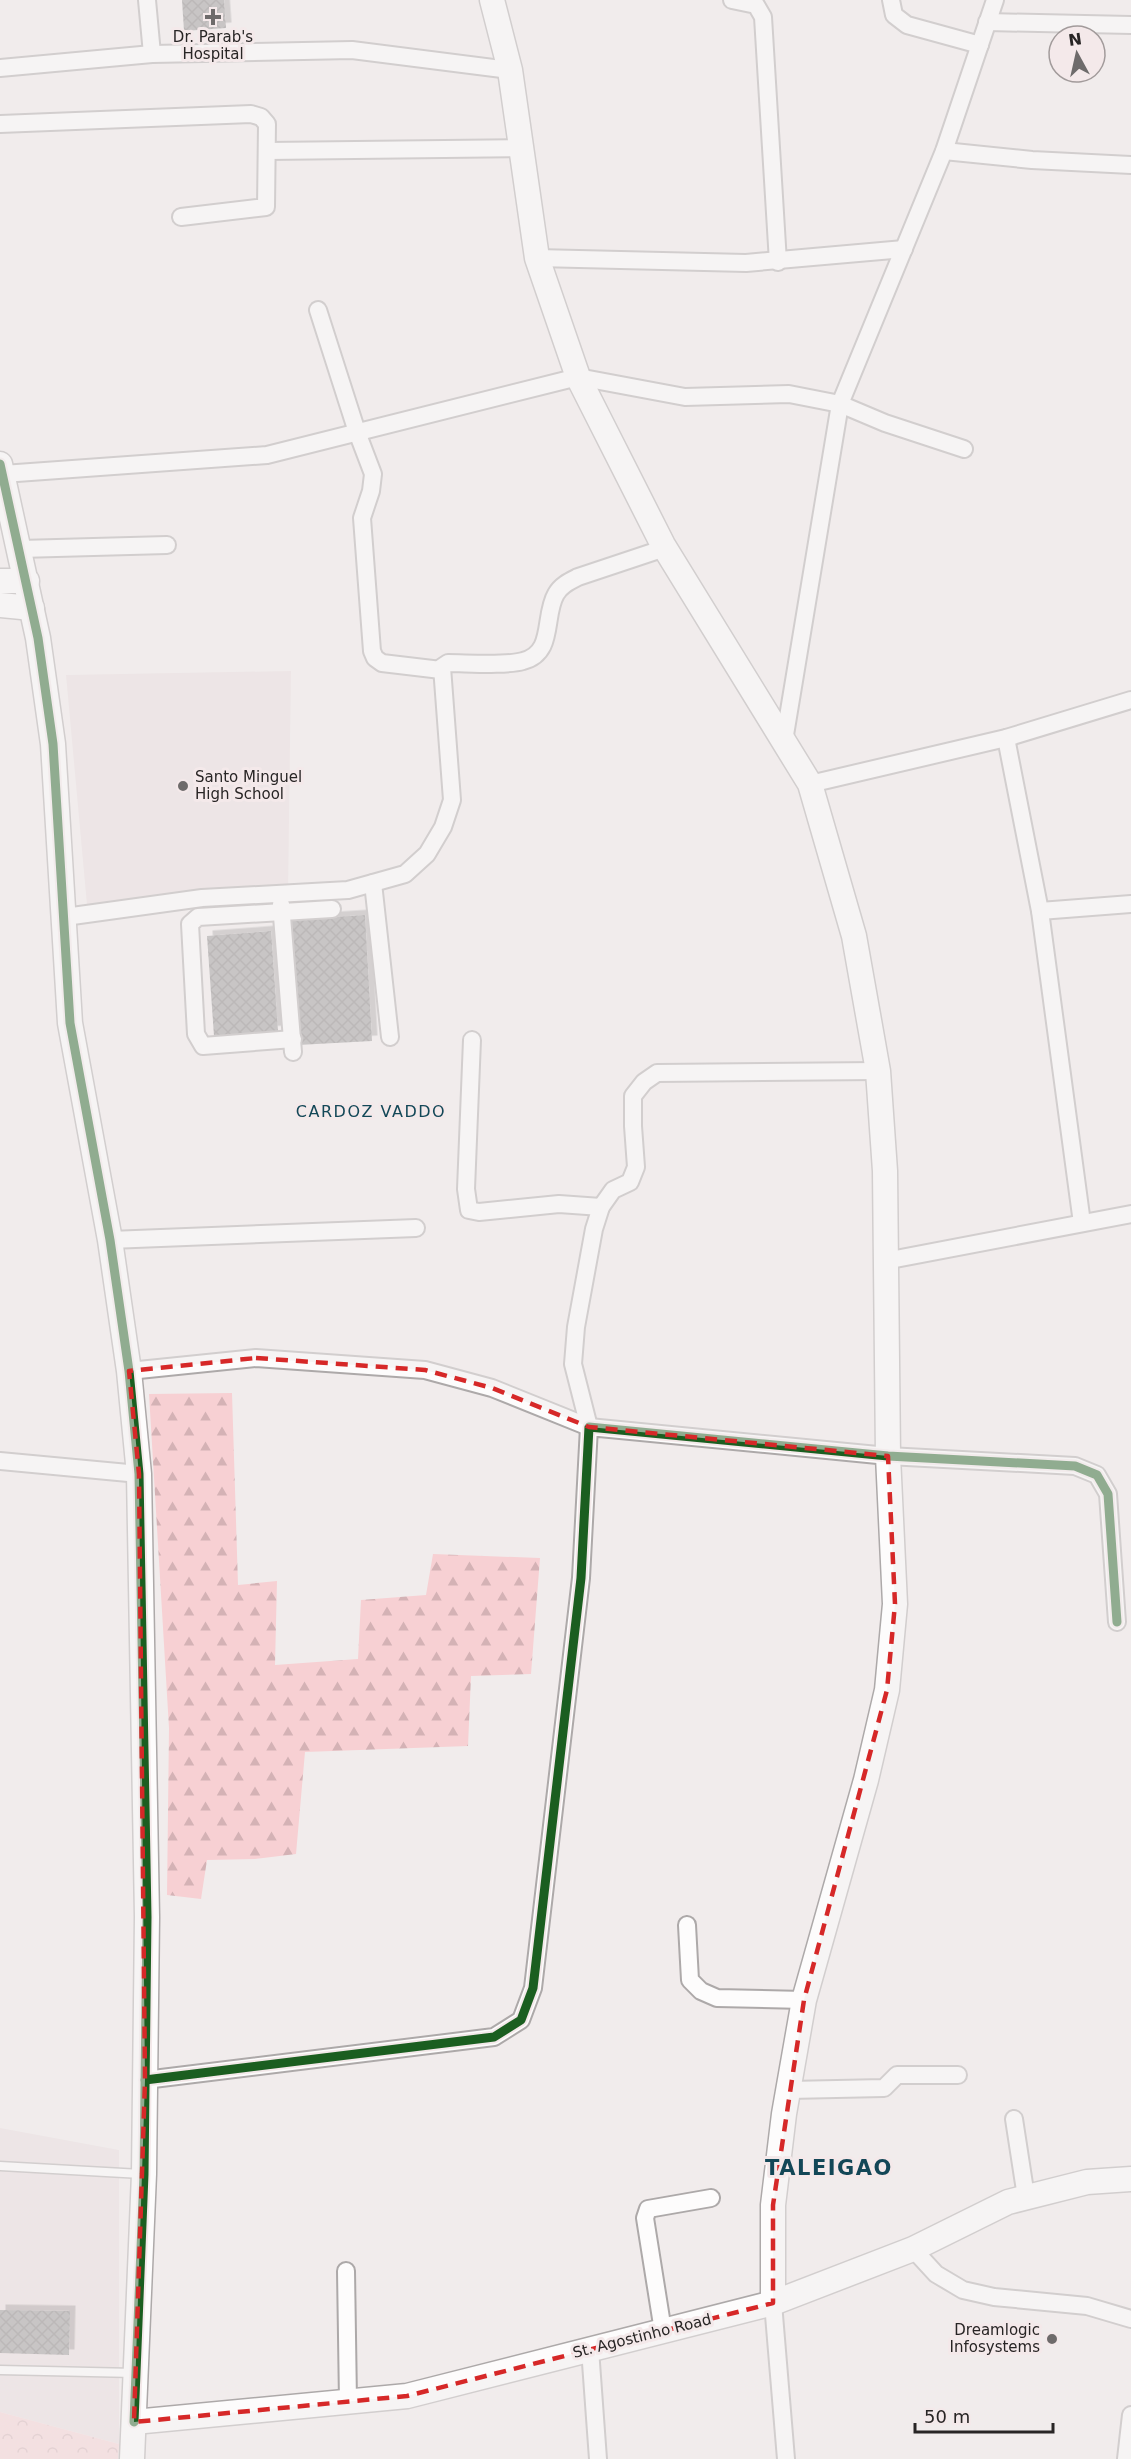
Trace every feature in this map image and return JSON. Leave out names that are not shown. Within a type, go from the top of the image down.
[{"type":"main road","points":[[492,0],[510,70],[537,258],[578,377],[665,548],[810,784],[854,936],[878,1071],[885,1171],[888,1456],[895,1605],[887,1690],[866,1780],[804,2000],[773,2205],[773,2303]]},
{"type":"main road","points":[[2,469],[27,581],[53,744],[70,1023],[110,1240],[129,1371],[139,1474],[147,1917],[144,2174],[132,2459]]},
{"type":"main road","points":[[0,581],[27,581]]},
{"type":"main road","points":[[0,605],[32,608]]},
{"type":"main road","name":"St. Agostinho Road","points":[[134,2422],[407,2396],[773,2303],[913,2249],[1008,2202],[1087,2182],[1131,2179]]},
{"type":"street","points":[[147,0],[152,54]]},
{"type":"street","points":[[732,0],[756,5],[763,17],[778,262]]},
{"type":"street","points":[[891,0],[894,15],[907,25],[980,45]]},
{"type":"street","points":[[784,741],[840,404],[944,151],[995,0]]},
{"type":"street","points":[[987,22],[1131,25]]},
{"type":"street","points":[[0,68],[152,54],[352,50],[510,70]]},
{"type":"street","points":[[0,124],[251,114],[261,117],[267,124],[266,207],[181,217]]},
{"type":"street","points":[[267,151],[523,148]]},
{"type":"street","points":[[944,151],[1032,160],[1131,165]]},
{"type":"street","points":[[537,258],[746,263],[778,262],[904,249]]},
{"type":"street","points":[[318,310],[357,432],[373,474],[371,491],[362,518],[372,651],[375,658],[382,663],[441,670]]},
{"type":"street","points":[[2,469],[267,455],[578,377],[685,397],[789,394],[840,404],[885,423],[964,449]]},
{"type":"street","points":[[20,549],[168,545]]},
{"type":"street","points":[[65,917],[202,898],[348,890],[405,874],[427,854],[443,827],[452,800],[441,670],[444,664],[522,662],[536,656],[545,640],[556,595],[565,584],[578,577],[665,548]]},
{"type":"street","points":[[810,784],[1006,738],[1131,700]]},
{"type":"street","points":[[1006,738],[1040,911],[1082,1223]]},
{"type":"street","points":[[373,883],[390,1037]]},
{"type":"street","points":[[281,894],[282,913],[293,1045],[203,1046],[196,1034],[189,924],[198,917],[282,913],[332,909]]},
{"type":"street","points":[[1040,911],[1131,904]]},
{"type":"street","points":[[472,1040],[466,1189],[469,1210],[479,1212],[559,1204],[601,1207]]},
{"type":"street","points":[[145,2080],[494,2037],[520,2020],[533,1988],[580,1578],[589,1427],[573,1364],[578,1316],[594,1229],[601,1207],[613,1190],[630,1182],[636,1167],[633,1096],[644,1082],[657,1073],[878,1071]]},
{"type":"street","points":[[885,1261],[1131,1214]]},
{"type":"street","points":[[110,1240],[416,1228]]},
{"type":"street","points":[[129,1371],[256,1358],[425,1370],[492,1388],[589,1427],[888,1456],[1075,1466],[1097,1475],[1108,1494],[1117,1623]]},
{"type":"street","points":[[0,1461],[139,1474]]},
{"type":"street","points":[[687,1925],[690,1980],[701,1991],[717,1998],[804,2000]]},
{"type":"street","points":[[789,2090],[884,2088],[897,2075],[958,2075]]},
{"type":"street","points":[[1014,2119],[1026,2197]]},
{"type":"street","points":[[663,2331],[645,2218],[648,2209],[711,2198]]},
{"type":"street","points":[[913,2249],[936,2274],[963,2290],[994,2297],[1087,2306],[1131,2319]]},
{"type":"street","points":[[346,2271],[348,2402]]},
{"type":"street","points":[[773,2303],[786,2459]]},
{"type":"street","points":[[590,2349],[597,2459]]},
{"type":"street","points":[[1126,2459],[1131,2415]]},
{"type":"lane","points":[[0,2166],[144,2174]]},
{"type":"lane","points":[[0,2370],[136,2373]]},
{"type":"highlighted area","points":[[256,1358],[425,1370],[492,1388],[589,1427],[888,1456],[895,1604],[887,1690],[804,2000],[773,2205],[773,2303],[407,2396],[134,2422],[145,2080],[139,1474],[129,1371]]},
{"type":"shaded area","name":"Santo Minguel High School","points":[[291,671],[288,897],[87,905],[66,675]]},
{"type":"shaded area","points":[[0,2128],[119,2150],[119,2444],[0,2412]]},
{"type":"green space","points":[[232,1393],[238,1585],[277,1581],[275,1665],[358,1659],[361,1600],[426,1595],[433,1554],[540,1558],[531,1674],[471,1676],[468,1746],[305,1752],[296,1854],[255,1859],[207,1860],[201,1899],[167,1895],[169,1728],[149,1394]]},
{"type":"green space","points":[[0,2412],[119,2444],[118,2459],[0,2459]]},
{"type":"building","points":[[182,0],[224,0],[226,28],[184,31]]},
{"type":"building","points":[[365,915],[372,1041],[298,1045],[290,920]]},
{"type":"building","points":[[271,931],[278,1031],[214,1036],[207,936]]},
{"type":"building","points":[[0,2310],[70,2311],[69,2355],[0,2353]]},
{"type":"cycle path","points":[[0,464],[38,638],[53,744],[70,1023],[110,1240],[129,1371],[139,1474],[147,1917],[144,2174],[134,2422]]},
{"type":"cycle path","points":[[145,2080],[494,2037],[521,2020],[533,1988],[581,1578],[589,1427],[888,1456],[1075,1466],[1097,1475],[1108,1494],[1117,1622]]},
{"type":"place","name":"Dr. Parab's Hospital","points":[[213,17]]},
{"type":"place","name":"Santo Minguel High School","points":[[183,786]]},
{"type":"place","name":"Dreamlogic Infosystems","points":[[1052,2339]]},
{"type":"district","name":"CARDOZ VADDO","points":[[371,1111]]},
{"type":"district","name":"TALEIGAO","points":[[829,2168]]}]
